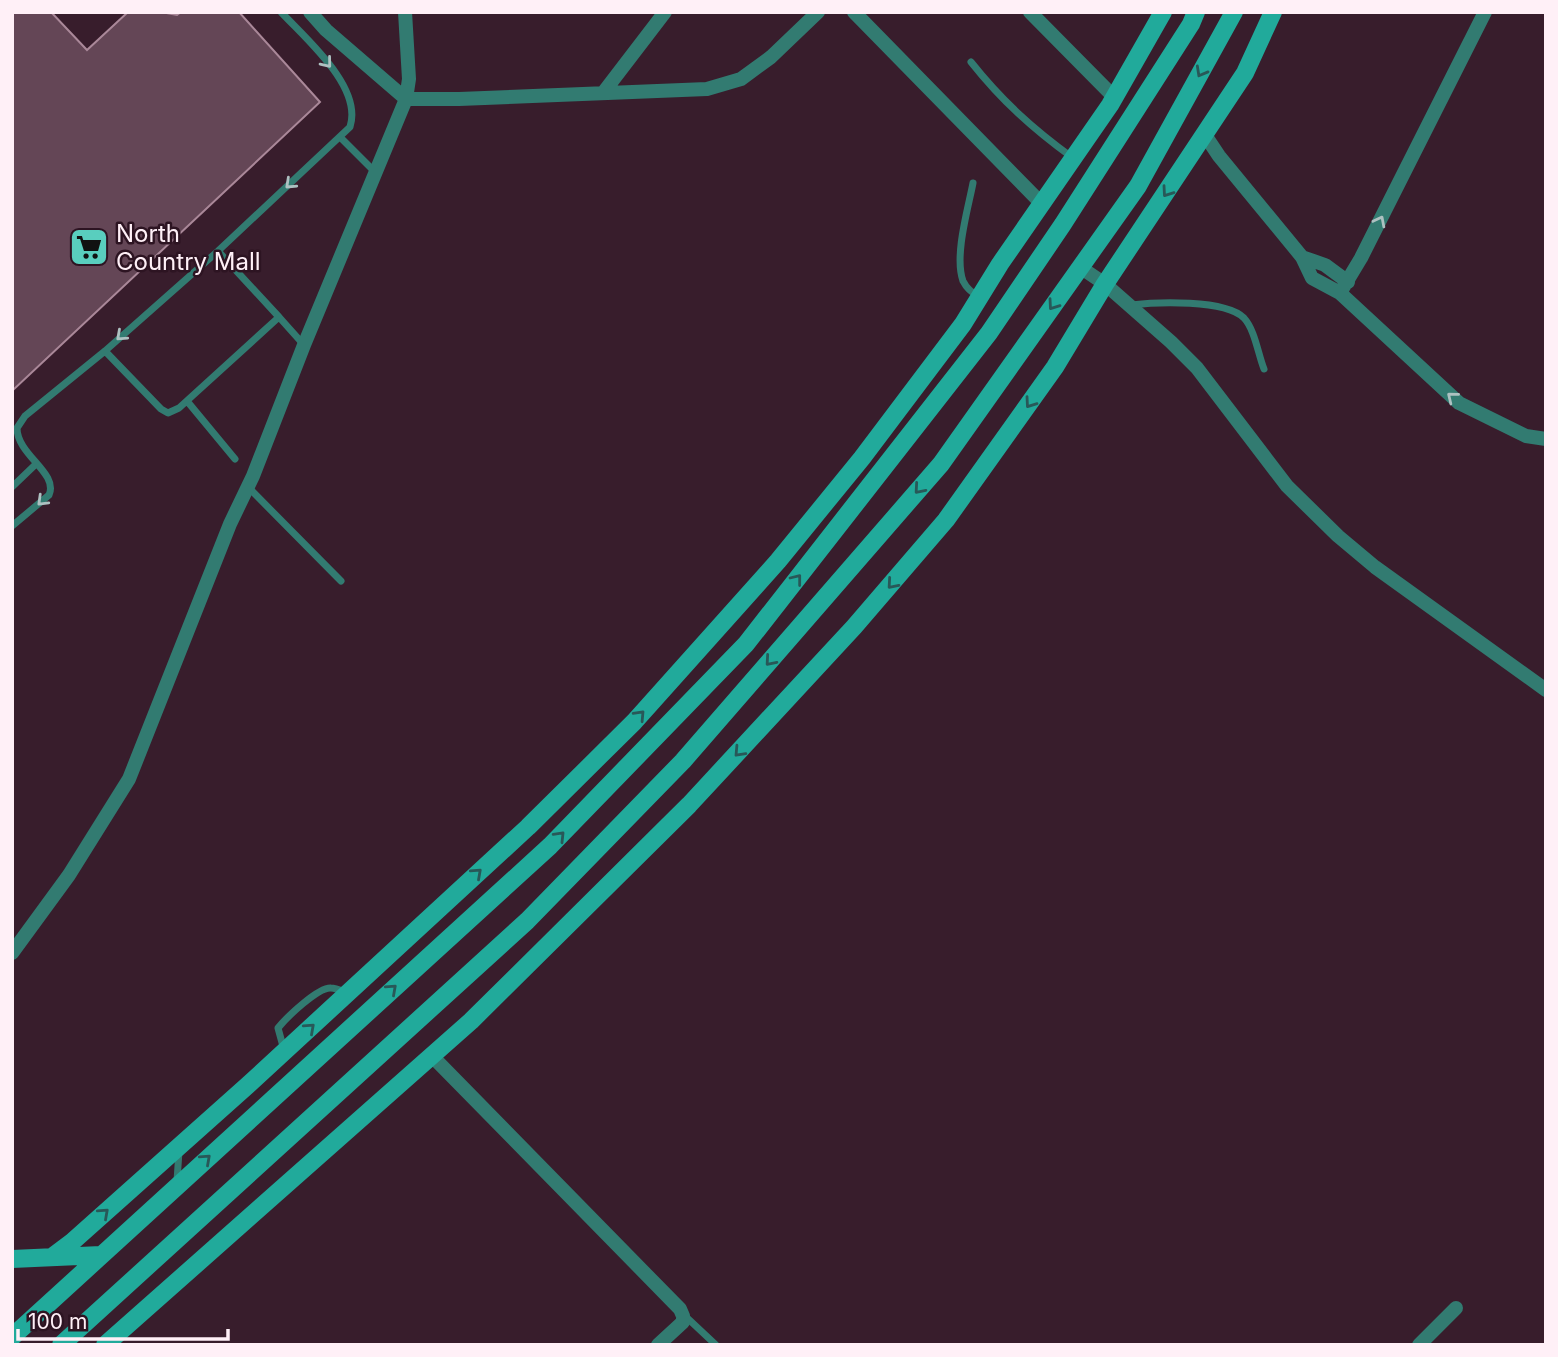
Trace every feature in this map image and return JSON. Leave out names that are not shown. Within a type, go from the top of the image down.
[{"type":"main road","points":[[52,1257],[180,1145],[528,827],[634,722],[778,561],[830,498],[963,324],[1115,98],[1163,12]]},
{"type":"main road","points":[[12,1337],[550,846],[746,644],[989,333],[1120,138],[1196,12]]},
{"type":"main road","points":[[63,1344],[527,921],[683,761],[941,464],[1138,186],[1234,12]]},
{"type":"main road","points":[[105,1345],[471,1021],[689,805],[854,627],[946,520],[1055,367],[1105,284],[1245,73],[1273,12]]},
{"type":"main road","points":[[209,1211],[230,1235]]},
{"type":"main road","points":[[12,1259],[101,1255]]},
{"type":"street","points":[[310,12],[326,30],[406,99],[707,89],[741,79],[771,57],[818,12]]},
{"type":"street","points":[[12,953],[69,876],[129,779],[230,524],[248,487],[406,99],[409,79],[405,12]]},
{"type":"street","points":[[603,93],[665,12]]},
{"type":"street","points":[[854,12],[1042,204]]},
{"type":"street","points":[[1030,12],[1115,98]]},
{"type":"street","points":[[1344,288],[1485,12]]},
{"type":"street","points":[[1205,135],[1219,156],[1303,257],[1312,278],[1344,288],[1459,403],[1526,436],[1546,439]]},
{"type":"street","points":[[1080,268],[1105,284],[1197,368],[1287,486],[1338,536],[1416,598],[1546,691]]},
{"type":"street","points":[[431,1055],[682,1313],[683,1322],[658,1345]]},
{"type":"street","points":[[1419,1345],[1456,1308]]},
{"type":"lane","points":[[12,526],[49,495],[52,484],[19,443],[17,428],[20,423],[218,251],[340,137],[351,123],[353,110],[348,94],[327,61],[282,12]]},
{"type":"lane","points":[[971,62],[1024,122],[1074,159]]},
{"type":"lane","points":[[340,137],[375,172]]},
{"type":"lane","points":[[973,183],[960,258],[963,280],[968,290],[979,297]]},
{"type":"lane","points":[[218,251],[304,345]]},
{"type":"lane","points":[[1128,305],[1177,302],[1212,306],[1238,314],[1246,322],[1264,369]]},
{"type":"lane","points":[[105,351],[164,412],[175,411],[279,317]]},
{"type":"lane","points":[[187,401],[234,459]]},
{"type":"lane","points":[[12,487],[36,464]]},
{"type":"lane","points":[[248,487],[341,581]]},
{"type":"lane","points":[[177,1185],[180,1145]]},
{"type":"lane","points":[[682,1313],[716,1345]]},
{"type":"building","name":"North Country Mall","points":[[12,12],[51,12],[87,50],[128,12],[177,15],[181,12],[239,12],[320,102],[12,391]]},
{"type":"place","name":"North Country Mall","points":[[89,247]]}]
